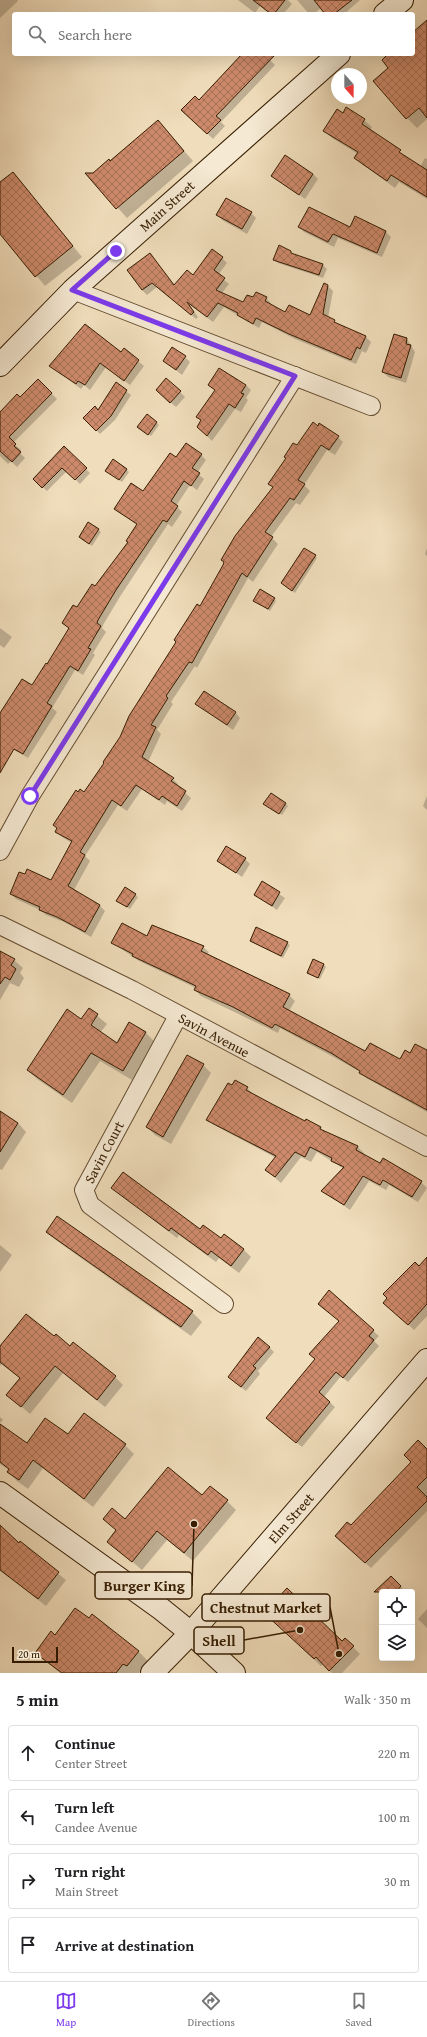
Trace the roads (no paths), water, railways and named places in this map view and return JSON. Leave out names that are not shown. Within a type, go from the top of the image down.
[{"type":"main road","points":[[387,12],[402,0]]},
{"type":"main road","name":"Main Street","points":[[0,365],[72,290],[337,56]]},
{"type":"main road","name":"Elm Street","points":[[152,1673],[192,1633],[427,1360]]},
{"type":"main road","points":[[0,1493],[192,1633],[234,1673]]},
{"type":"street","points":[[72,290],[371,406]]},
{"type":"street","points":[[0,851],[34,790],[295,376]]},
{"type":"street","name":"Savin Avenue","points":[[0,925],[132,990],[178,1016],[427,1147]]},
{"type":"street","name":"Savin Court","points":[[178,1016],[84,1190],[90,1205],[224,1304]]},
{"type":"place","name":"Burger King","points":[[194,1524]]},
{"type":"place","name":"Shell","points":[[300,1630]]},
{"type":"place","name":"Chestnut Market","points":[[339,1654]]}]
